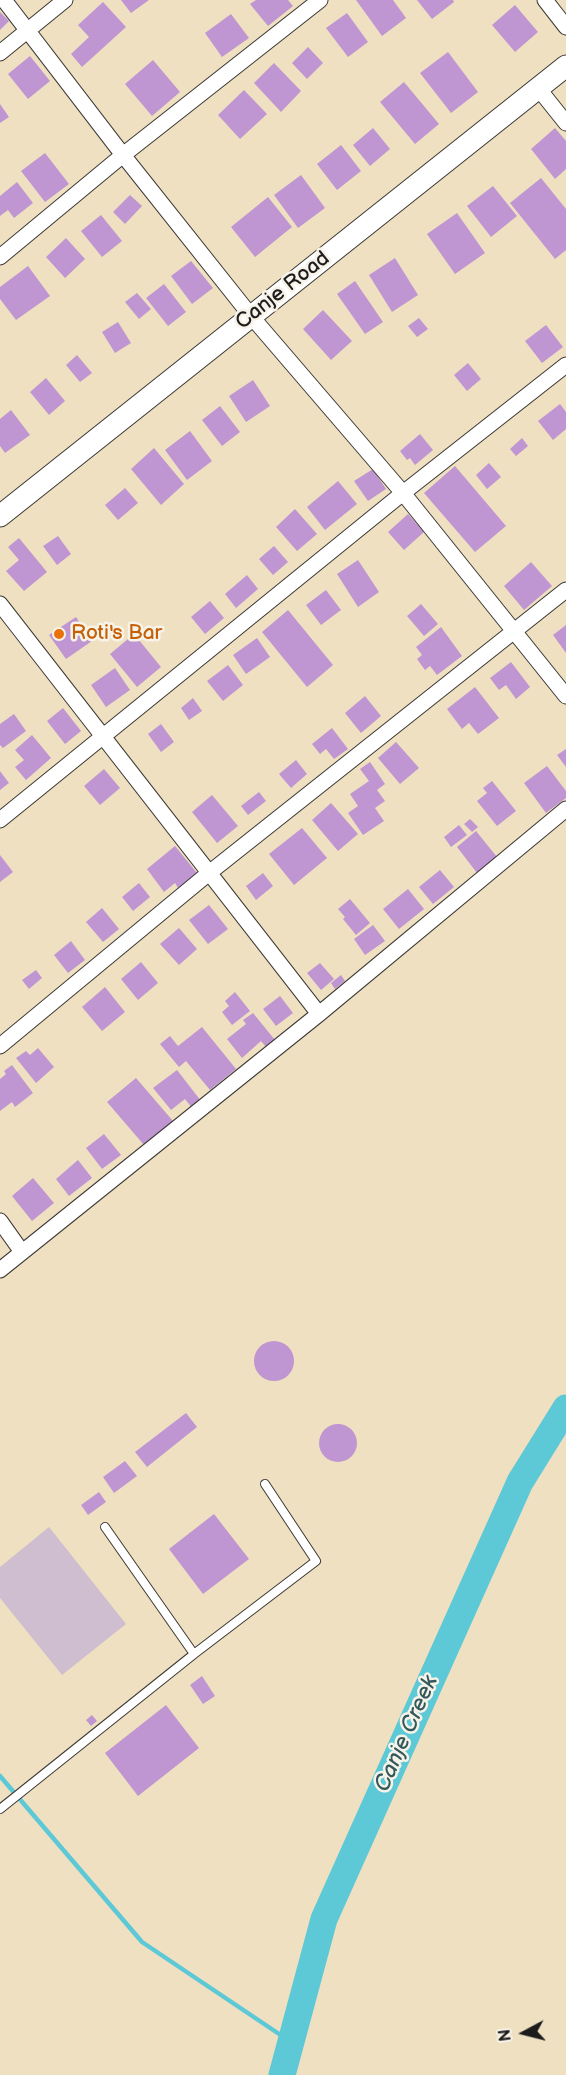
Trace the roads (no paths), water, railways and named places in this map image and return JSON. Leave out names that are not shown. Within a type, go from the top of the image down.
[{"type":"street","points":[[4,0],[251,316],[403,493],[566,696]]},
{"type":"street","points":[[0,53],[65,0]]},
{"type":"street","points":[[0,257],[123,155],[320,0]]},
{"type":"street","points":[[545,0],[566,27]]},
{"type":"street","name":"Canje Road","points":[[0,516],[566,66]]},
{"type":"street","points":[[538,88],[566,123]]},
{"type":"street","points":[[0,820],[403,493],[566,365]]},
{"type":"street","points":[[0,1046],[209,873],[566,590]]},
{"type":"street","points":[[0,604],[319,1014]]},
{"type":"street","points":[[0,1270],[319,1014],[566,809]]},
{"type":"street","points":[[0,1221],[22,1252]]},
{"type":"lane","points":[[0,1809],[194,1654],[316,1561],[265,1484]]},
{"type":"lane","points":[[105,1527],[194,1654]]},
{"type":"waterway","name":"Canje Creek","points":[[282,2075],[324,1919],[520,1482],[566,1408]]},
{"type":"waterway","points":[[0,1776],[142,1942],[291,2042]]},
{"type":"place","name":"Roti's Bar","points":[[59,634]]}]
